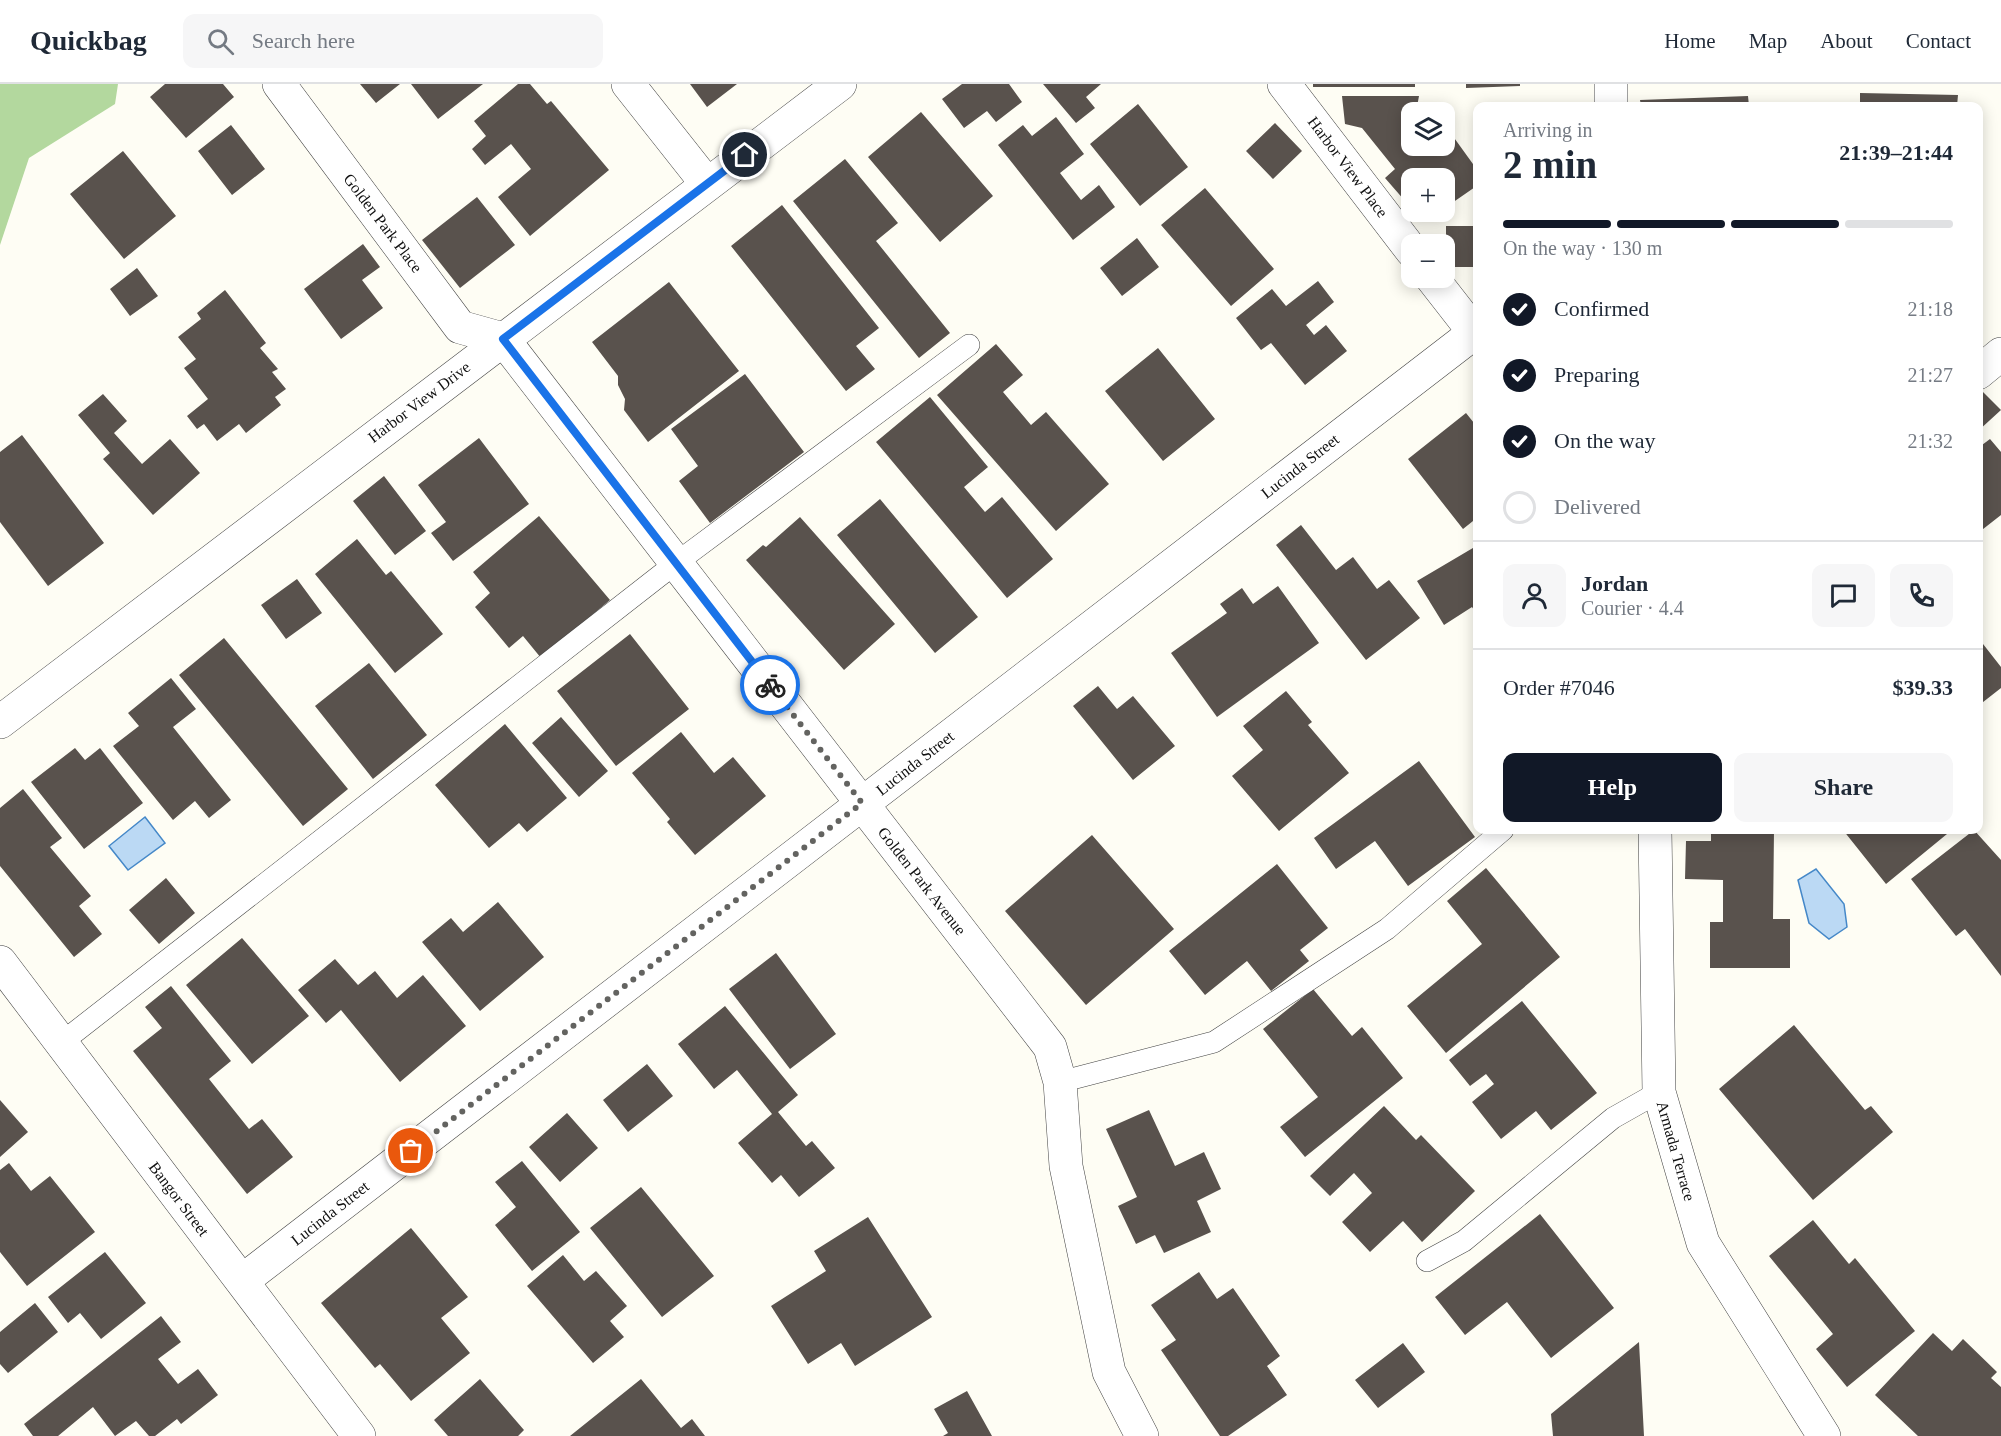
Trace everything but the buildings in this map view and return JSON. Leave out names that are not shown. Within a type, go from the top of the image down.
[{"type":"street","name":"Golden Park Place","points":[[279,84],[460,327],[503,339]]},
{"type":"street","points":[[628,84],[707,184]]},
{"type":"street","name":"Harbor View Drive","points":[[0,722],[840,84]]},
{"type":"street","name":"Harbor View Place","points":[[1284,84],[1401,237]]},
{"type":"street","points":[[1611,84],[1611,102]]},
{"type":"street","points":[[1440,288],[1473,331]]},
{"type":"street","name":"Lucinda Street","points":[[242,1281],[862,803],[1473,337]]},
{"type":"street","name":"Golden Park Avenue","points":[[503,339],[1050,1047],[1060,1082],[1066,1166],[1109,1372],[1142,1436]]},
{"type":"street","points":[[1983,369],[2001,354]]},
{"type":"street","name":"Armada Terrace","points":[[1654,834],[1659,1092],[1703,1242],[1824,1436]]},
{"type":"street","name":"Bangor Street","points":[[3,973],[61,1043],[359,1436]]},
{"type":"lane","points":[[61,1043],[676,563],[969,345]]},
{"type":"lane","points":[[1060,1082],[1214,1042],[1387,929],[1498,834]]},
{"type":"lane","points":[[1427,1261],[1464,1241],[1613,1118],[1659,1092]]},
{"type":"green space","points":[[0,84],[118,84],[115,104],[29,158],[0,245]]},
{"type":"water","points":[[145,817],[165,843],[128,870],[109,846]]},
{"type":"water","points":[[1816,869],[1844,904],[1847,927],[1829,939],[1809,923],[1798,880]]},
{"type":"way so far","points":[[411,1151],[862,803],[770,685]]},
{"type":"route","points":[[745,155],[503,339],[770,685]]}]
